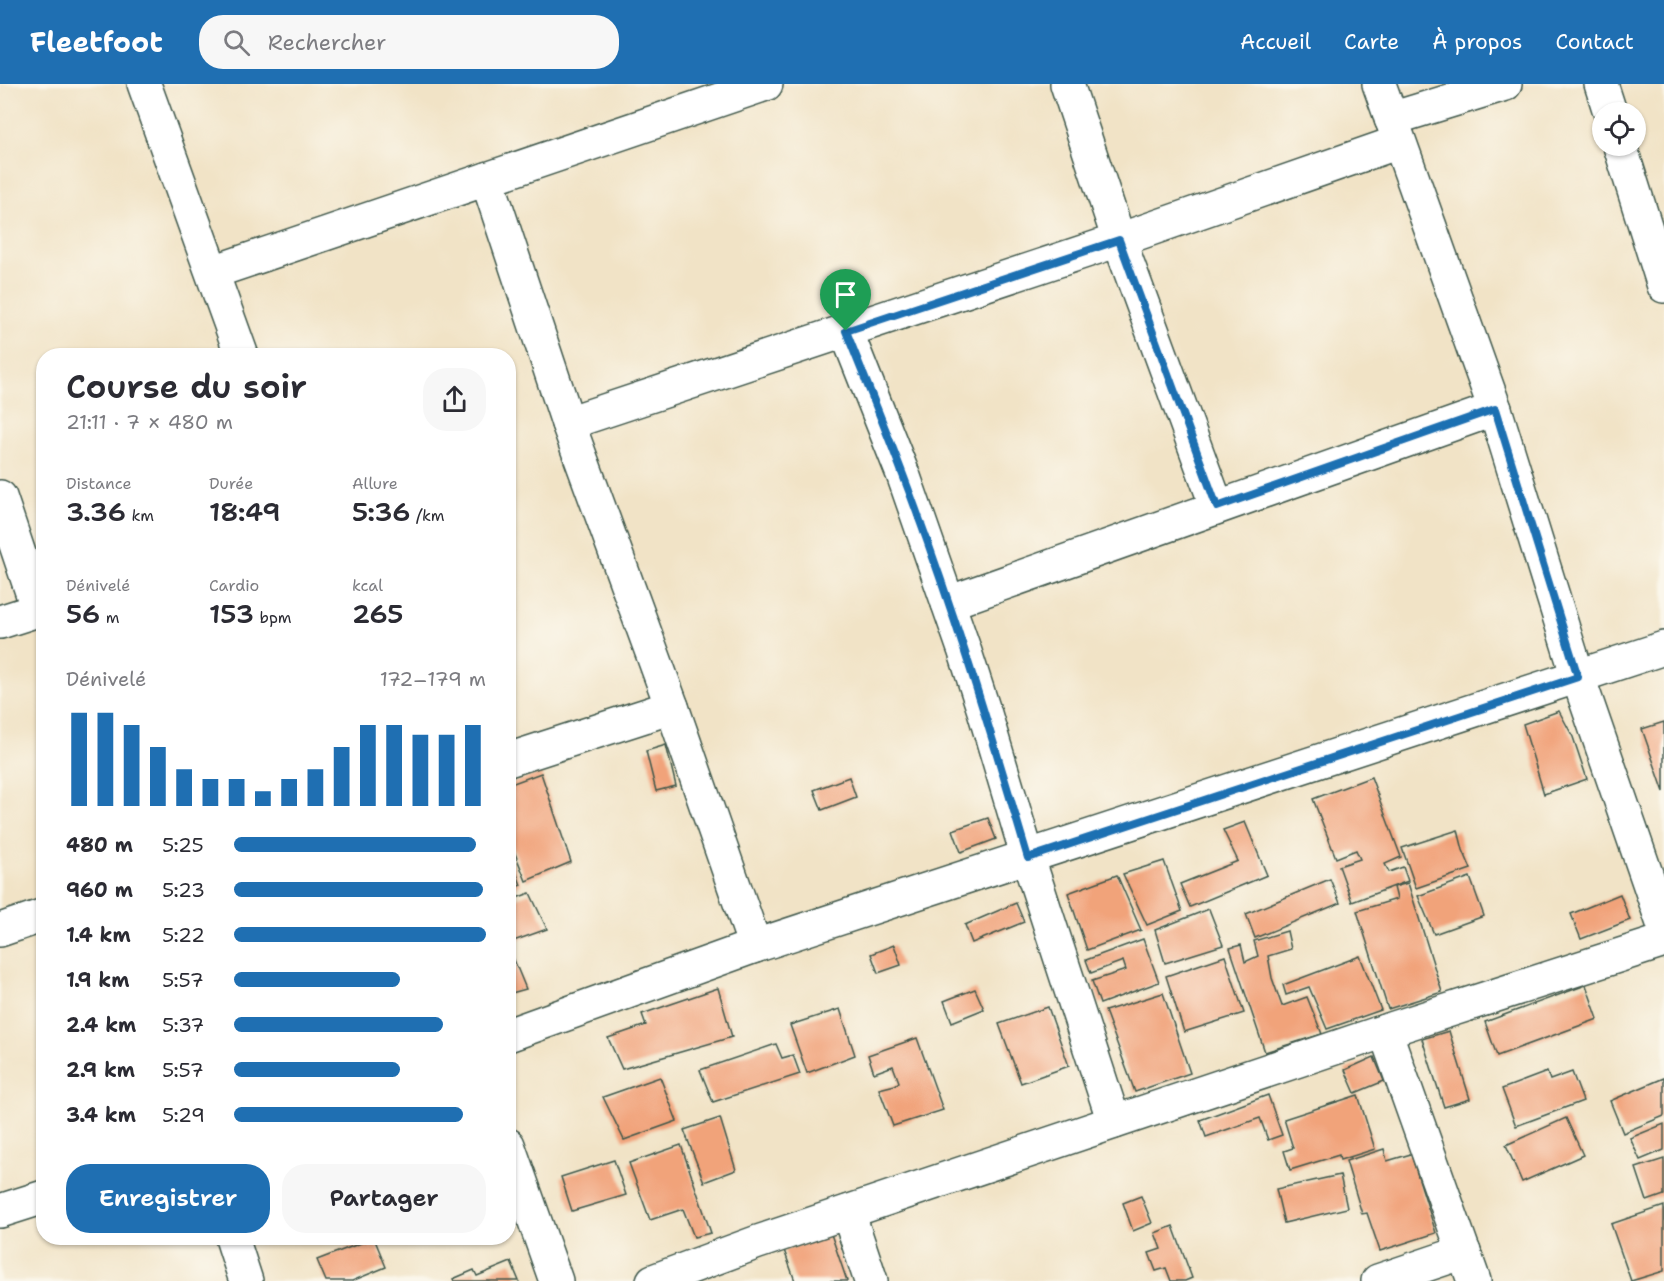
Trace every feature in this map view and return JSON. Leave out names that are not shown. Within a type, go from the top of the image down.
[{"type":"street","points":[[144,84],[239,348]]},
{"type":"street","points":[[213,272],[766,84]]},
{"type":"street","points":[[1067,84],[1119,240],[1217,507]]},
{"type":"street","points":[[1379,84],[1495,409],[1578,677],[1664,926]]},
{"type":"street","points":[[568,423],[1119,240],[1395,131],[1505,84]]},
{"type":"street","points":[[1601,84],[1607,102]]},
{"type":"street","points":[[1623,156],[1664,286]]},
{"type":"street","points":[[487,179],[568,423],[672,707],[755,946]]},
{"type":"street","points":[[846,331],[904,477],[948,603],[1114,1122]]},
{"type":"street","points":[[948,603],[1495,409]]},
{"type":"street","points":[[0,497],[36,595]]},
{"type":"street","points":[[0,622],[36,611]]},
{"type":"street","points":[[516,1032],[755,946],[1664,648]]},
{"type":"street","points":[[516,757],[672,707]]},
{"type":"street","points":[[0,930],[36,918]]},
{"type":"street","points":[[653,1281],[758,1242],[1385,1030],[1664,941]]},
{"type":"street","points":[[1378,1281],[1469,1267],[1385,1030]]},
{"type":"street","points":[[516,1168],[556,1281]]},
{"type":"street","points":[[0,1211],[36,1200]]},
{"type":"street","points":[[848,1212],[871,1281]]},
{"type":"street","points":[[234,1245],[246,1281]]},
{"type":"building","points":[[1559,711],[1573,737],[1587,779],[1544,794],[1523,724]]},
{"type":"building","points":[[1664,722],[1664,792],[1642,729]]},
{"type":"building","points":[[666,745],[676,786],[656,791],[646,751]]},
{"type":"building","points":[[541,773],[571,862],[526,881],[516,856],[516,782]]},
{"type":"building","points":[[849,777],[856,797],[822,810],[814,790]]},
{"type":"building","points":[[1371,777],[1401,857],[1385,864],[1389,872],[1403,867],[1408,881],[1352,902],[1339,866],[1360,859],[1356,850],[1336,858],[1313,799]]},
{"type":"building","points":[[988,818],[996,839],[961,852],[953,830]]},
{"type":"building","points":[[1245,822],[1267,875],[1190,907],[1180,884],[1238,861],[1223,830]]},
{"type":"building","points":[[1458,830],[1471,869],[1416,888],[1402,848]]},
{"type":"building","points":[[1164,861],[1182,911],[1147,925],[1123,874]]},
{"type":"building","points":[[516,872],[521,885],[516,887]]},
{"type":"building","points":[[1117,875],[1141,930],[1087,950],[1068,893]]},
{"type":"building","points":[[1470,877],[1484,916],[1434,934],[1418,896]]},
{"type":"building","points":[[1330,879],[1340,903],[1255,938],[1246,914]]},
{"type":"building","points":[[1408,883],[1442,992],[1388,1009],[1357,911],[1397,899],[1394,887]]},
{"type":"building","points":[[530,893],[547,929],[516,940],[516,898]]},
{"type":"building","points":[[1620,894],[1630,920],[1581,939],[1571,914]]},
{"type":"building","points":[[1016,903],[1024,922],[972,943],[965,925]]},
{"type":"building","points":[[1209,909],[1223,945],[1165,963],[1155,930]]},
{"type":"building","points":[[1287,931],[1291,949],[1268,956],[1272,978],[1282,1006],[1307,997],[1322,1034],[1265,1052],[1230,948],[1241,945],[1245,962],[1258,956],[1254,941]]},
{"type":"building","points":[[1143,939],[1159,982],[1100,1004],[1092,981],[1126,970],[1123,961],[1091,973],[1086,960]]},
{"type":"building","points":[[894,945],[901,965],[878,973],[871,954]]},
{"type":"building","points":[[1225,956],[1244,1013],[1184,1032],[1166,976]]},
{"type":"building","points":[[1360,956],[1381,1010],[1327,1029],[1309,987],[1286,995],[1283,985]]},
{"type":"building","points":[[516,965],[526,989],[516,992]]},
{"type":"building","points":[[1586,985],[1598,1019],[1497,1056],[1485,1022]]},
{"type":"building","points":[[718,988],[732,1037],[622,1069],[608,1038],[646,1025],[642,1014]]},
{"type":"building","points":[[975,989],[984,1009],[952,1022],[944,1001]]},
{"type":"building","points":[[1163,993],[1190,1073],[1135,1092],[1105,1011]]},
{"type":"building","points":[[1048,1007],[1069,1066],[1021,1083],[999,1024]]},
{"type":"building","points":[[840,1009],[855,1055],[807,1073],[790,1025]]},
{"type":"building","points":[[1449,1031],[1470,1099],[1444,1107],[1422,1039]]},
{"type":"building","points":[[917,1038],[943,1110],[893,1126],[879,1089],[899,1082],[893,1066],[874,1073],[868,1055]]},
{"type":"building","points":[[776,1044],[782,1058],[793,1055],[800,1074],[713,1102],[700,1070]]},
{"type":"building","points":[[1374,1057],[1384,1081],[1355,1093],[1345,1070]]},
{"type":"building","points":[[1547,1072],[1550,1080],[1572,1072],[1583,1101],[1516,1126],[1502,1089]]},
{"type":"building","points":[[660,1077],[677,1121],[624,1140],[603,1097]]},
{"type":"building","points":[[1664,1078],[1664,1116],[1623,1133],[1610,1101]]},
{"type":"building","points":[[1268,1095],[1282,1135],[1268,1140],[1260,1118],[1206,1137],[1200,1120]]},
{"type":"building","points":[[1358,1095],[1375,1149],[1340,1160],[1339,1155],[1290,1170],[1284,1151],[1293,1148],[1284,1119]]},
{"type":"building","points":[[720,1118],[736,1170],[704,1182],[684,1130]]},
{"type":"building","points":[[1566,1118],[1583,1155],[1522,1182],[1506,1145]]},
{"type":"building","points":[[1664,1124],[1664,1150],[1640,1160],[1630,1138]]},
{"type":"building","points":[[681,1145],[711,1233],[694,1237],[683,1209],[650,1220],[629,1163]]},
{"type":"building","points":[[1384,1149],[1387,1161],[1411,1154],[1436,1233],[1380,1251],[1367,1213],[1362,1214],[1346,1161]]},
{"type":"building","points":[[1664,1159],[1664,1195],[1647,1201],[1636,1168]]},
{"type":"building","points":[[614,1160],[626,1195],[572,1211],[561,1177]]},
{"type":"building","points":[[1340,1175],[1347,1208],[1284,1223],[1276,1189]]},
{"type":"building","points":[[1141,1196],[1152,1223],[1133,1231],[1123,1203]]},
{"type":"building","points":[[1664,1206],[1664,1271],[1631,1281],[1611,1224]]},
{"type":"building","points":[[1173,1226],[1192,1278],[1185,1281],[1171,1281],[1166,1268],[1156,1271],[1149,1253],[1161,1249],[1155,1233]]},
{"type":"building","points":[[831,1234],[847,1281],[795,1281],[784,1250]]},
{"type":"building","points":[[356,1245],[377,1245],[386,1267],[352,1281],[326,1281],[317,1260]]},
{"type":"building","points":[[511,1262],[519,1281],[454,1281],[453,1279],[474,1270],[477,1276]]},
{"type":"route","points":[[1119,240],[1217,507],[1495,409],[1578,677],[1028,858],[964,649],[904,477],[846,331],[1119,240]]}]
